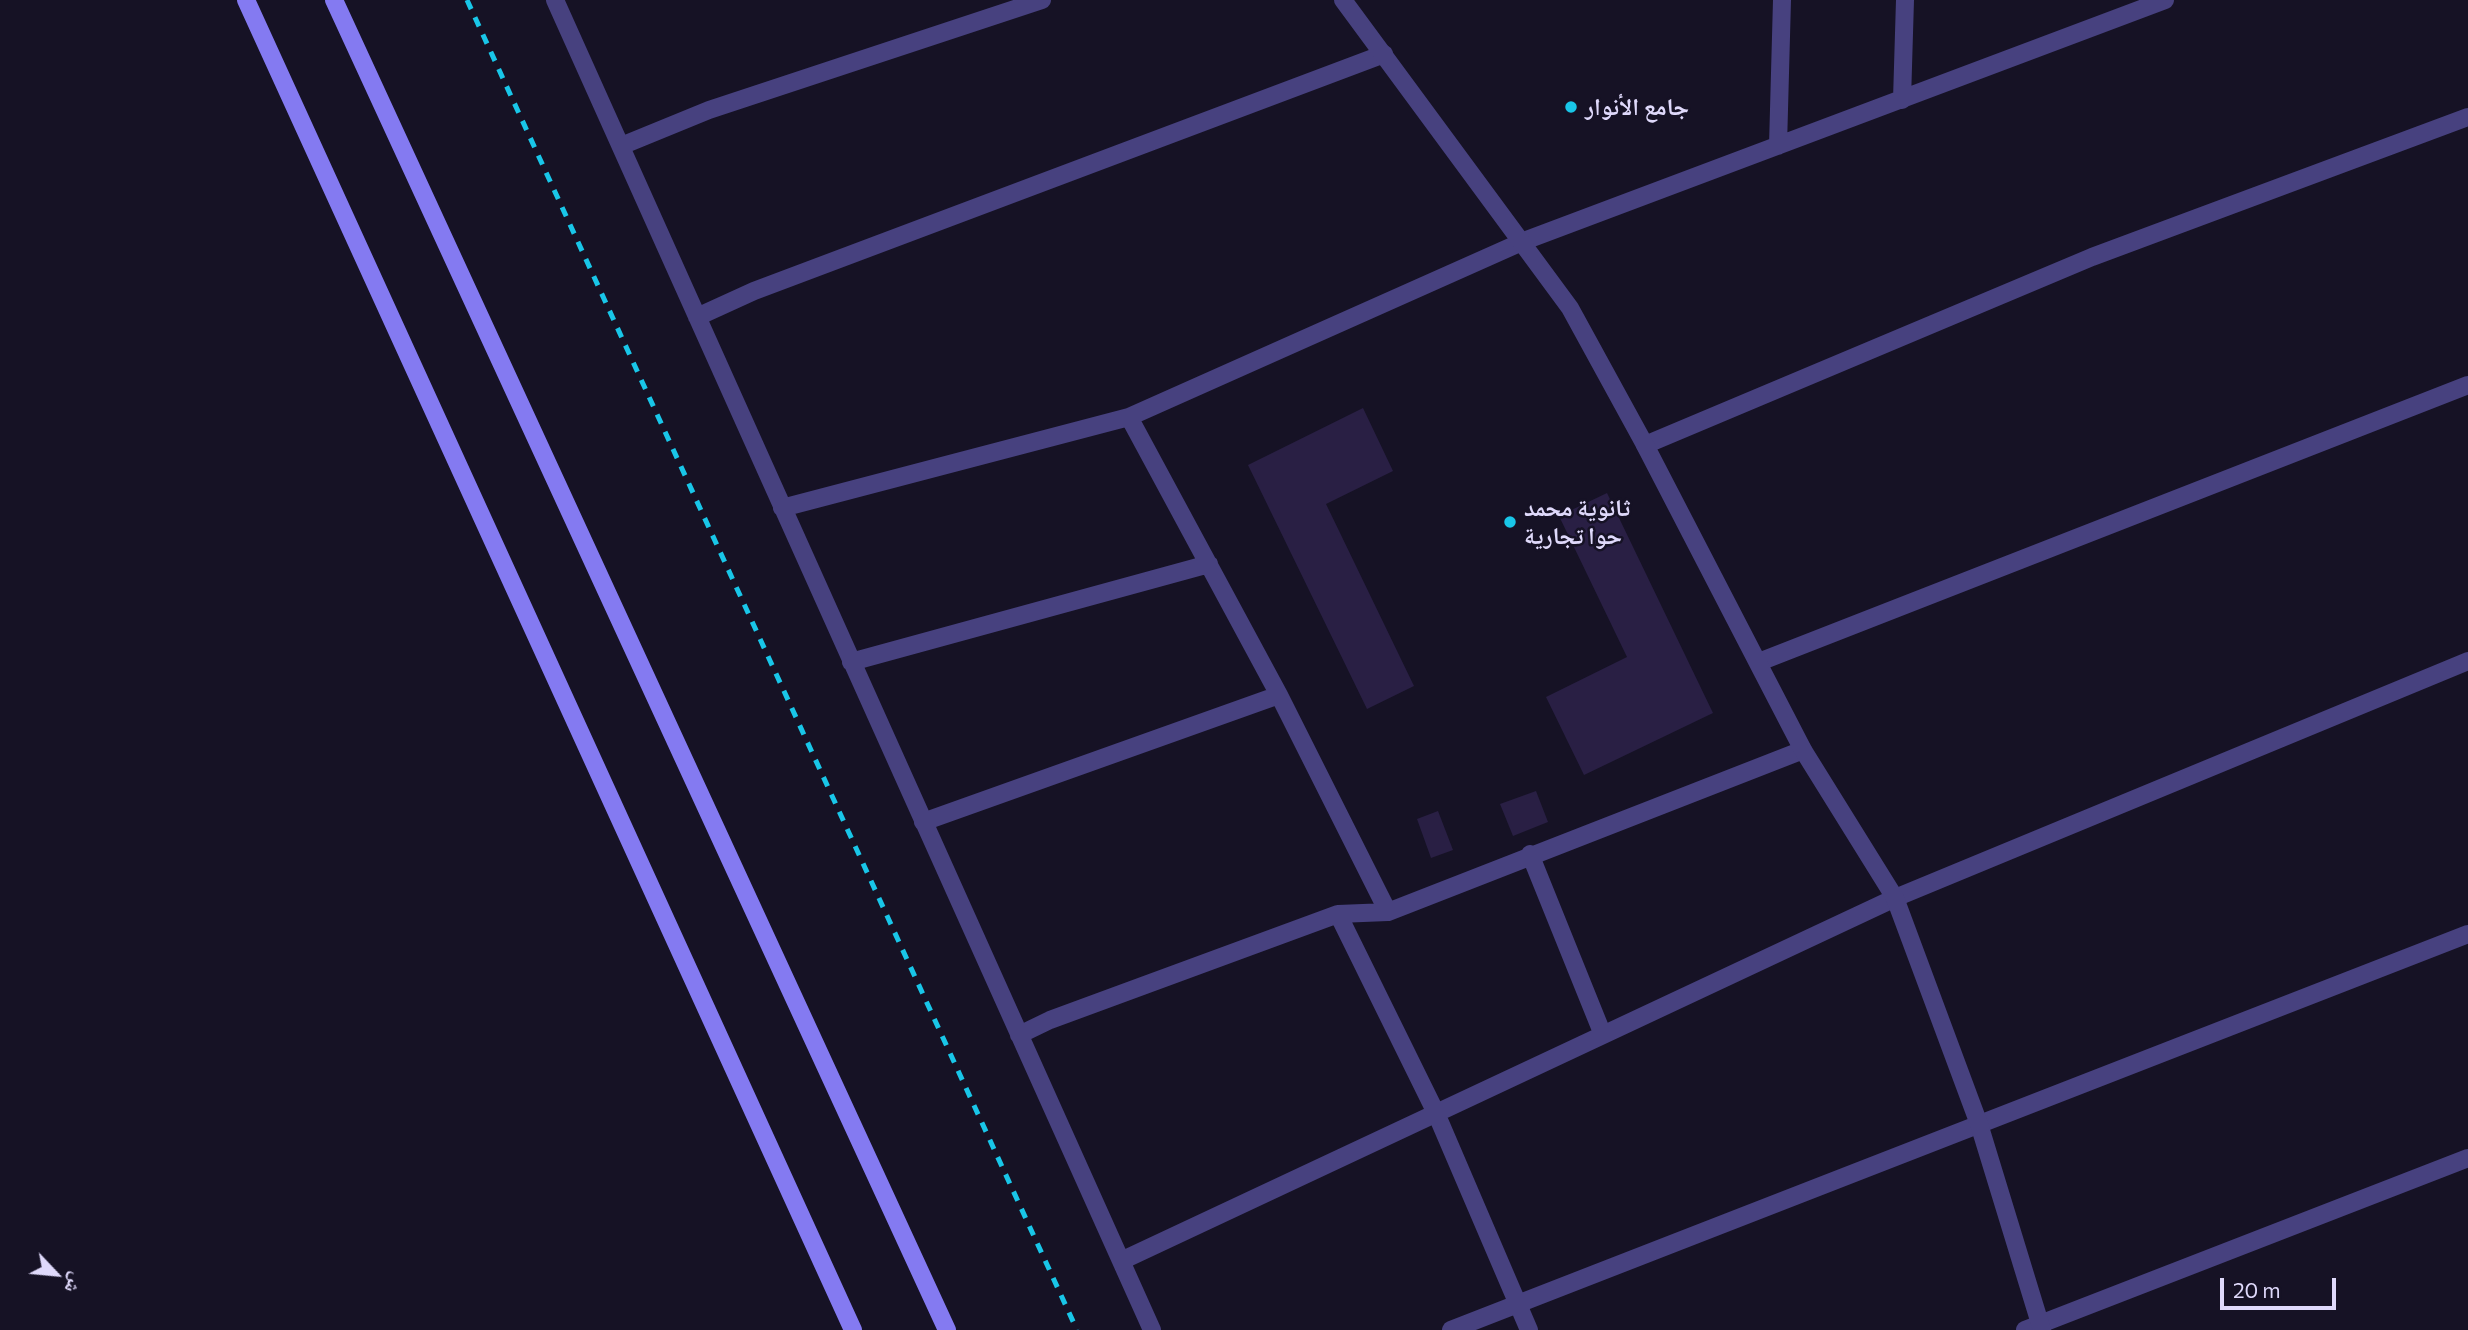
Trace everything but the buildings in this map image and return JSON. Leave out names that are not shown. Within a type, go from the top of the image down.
[{"type":"main road","points":[[246,0],[853,1330]]},
{"type":"main road","points":[[334,0],[947,1330]]},
{"type":"street","points":[[555,0],[1152,1330]]},
{"type":"street","points":[[621,146],[709,110],[1042,0]]},
{"type":"street","points":[[1343,0],[1524,242],[1570,309],[1645,445],[1803,750],[1895,898],[1979,1124],[2036,1328],[2468,1158]]},
{"type":"street","points":[[1777,146],[1783,0]]},
{"type":"street","points":[[1902,100],[1905,0]]},
{"type":"street","points":[[782,508],[1129,417],[1524,242],[2163,0]]},
{"type":"street","points":[[697,317],[754,291],[1384,54]]},
{"type":"street","points":[[1645,445],[2092,257],[2468,117]]},
{"type":"street","points":[[1759,662],[2468,385]]},
{"type":"street","points":[[1129,417],[1279,695],[1388,912]]},
{"type":"street","points":[[851,662],[1209,564]]},
{"type":"street","points":[[1121,1261],[1895,898],[2468,661]]},
{"type":"street","points":[[923,822],[1279,695]]},
{"type":"street","points":[[1019,1035],[1050,1020],[1338,915],[1388,912],[1803,750]]},
{"type":"street","points":[[1531,854],[1603,1035]]},
{"type":"street","points":[[1338,915],[1436,1113],[1529,1330]]},
{"type":"street","points":[[1451,1330],[2468,934]]},
{"type":"railway","points":[[467,0],[1077,1330]]},
{"type":"place","name":"جامع الأنوار","points":[[1571,107]]},
{"type":"place","name":"ثانوية محمد حوا تجارية","points":[[1510,522]]}]
